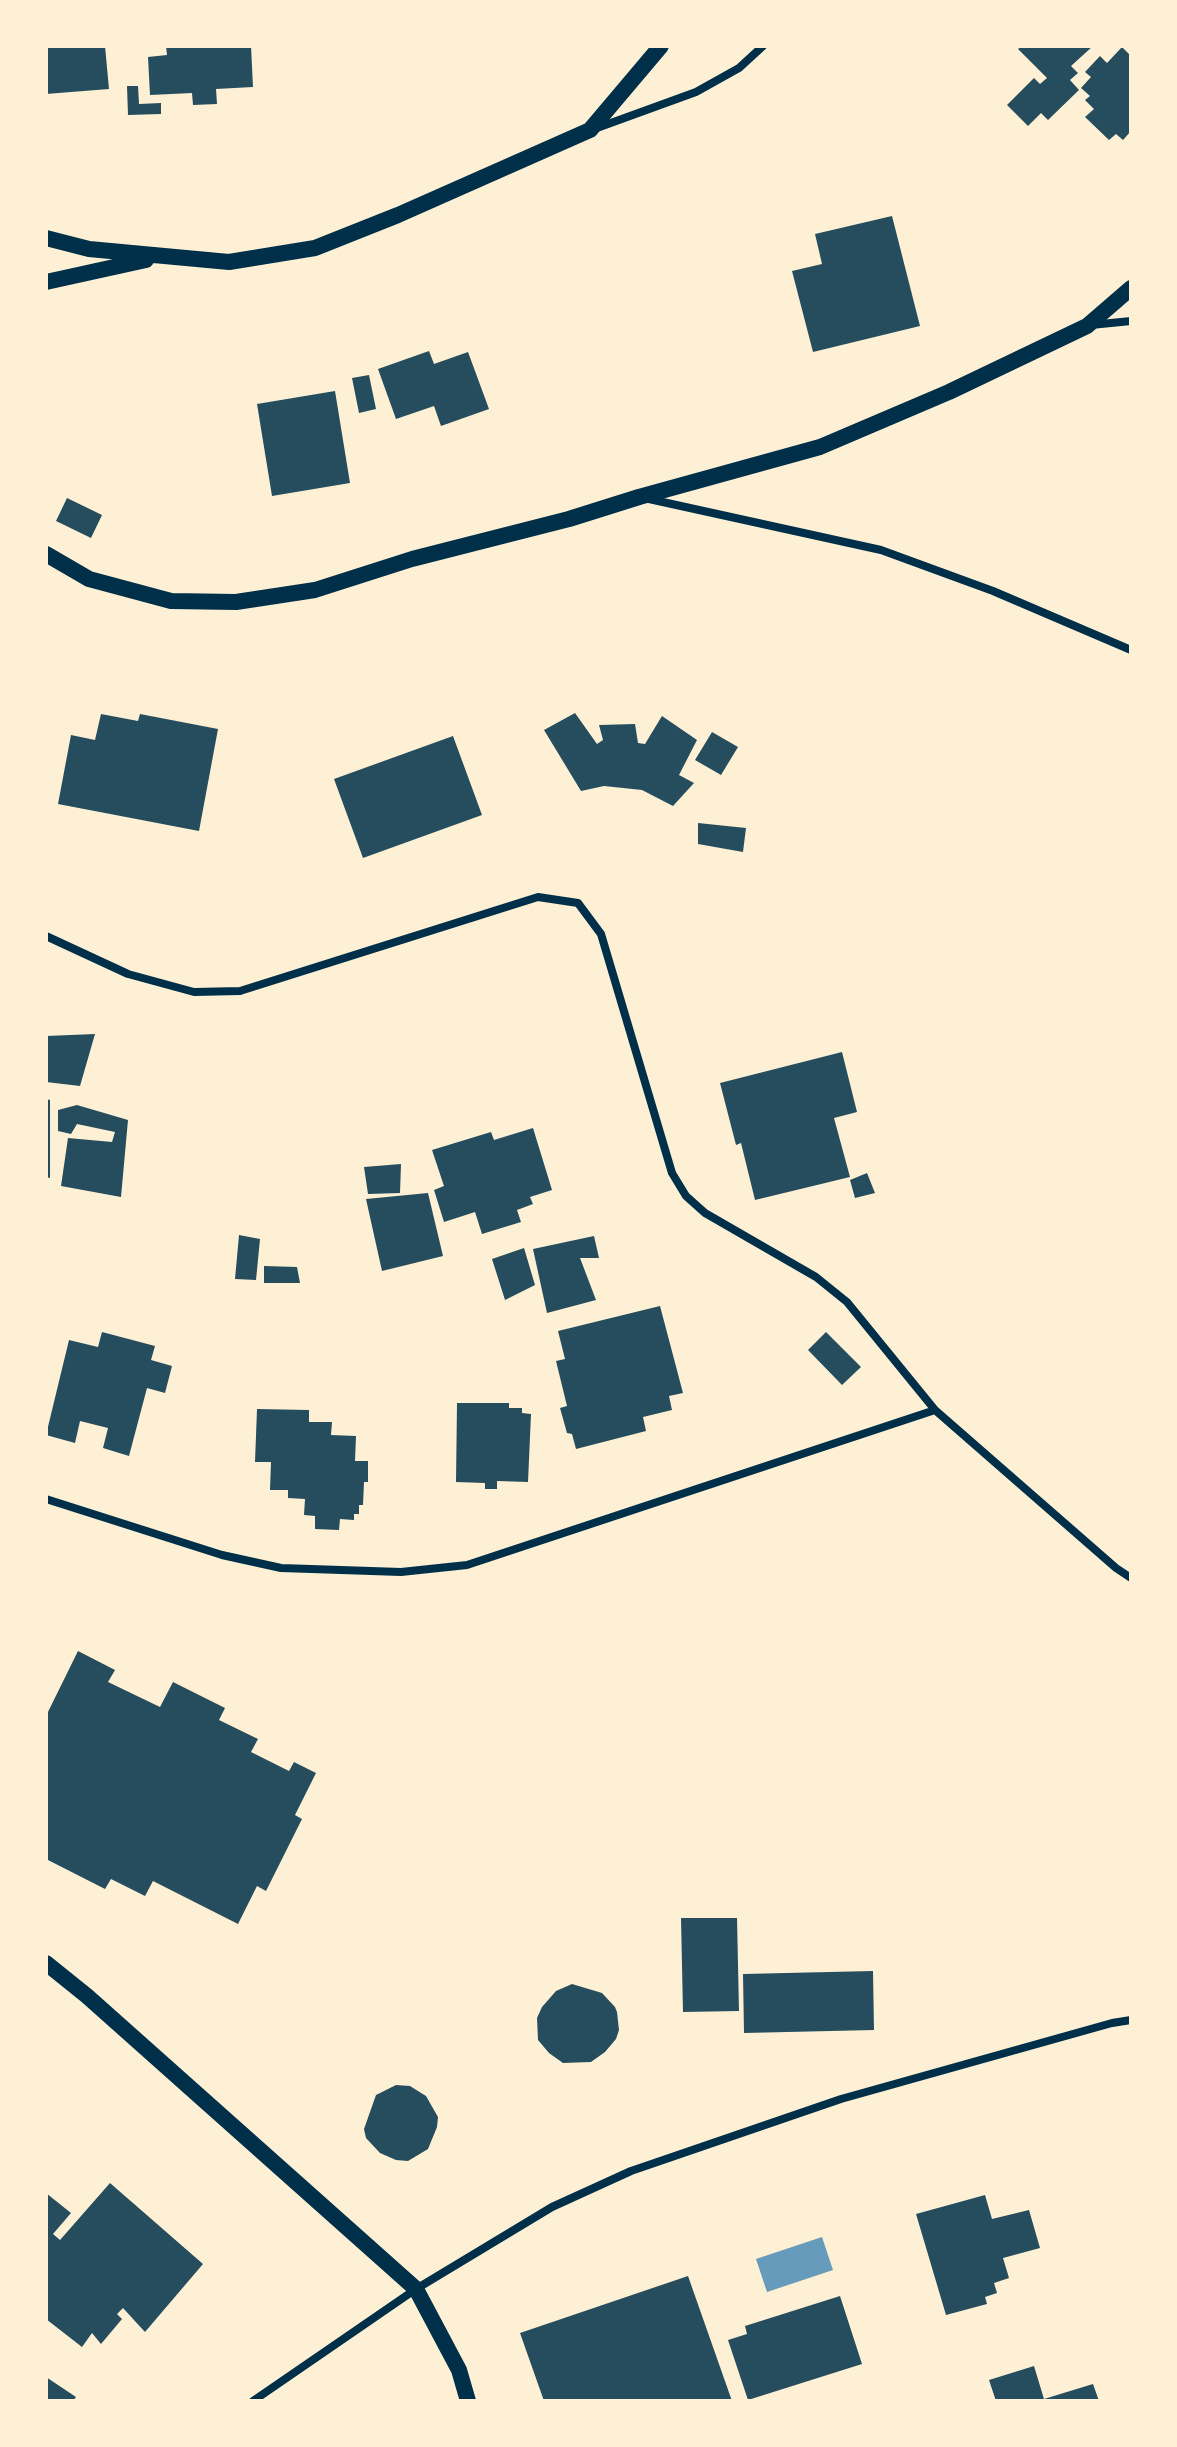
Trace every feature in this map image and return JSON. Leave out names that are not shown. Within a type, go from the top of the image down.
[{"type":"main road","points":[[46,238],[89,249],[229,262],[315,248],[398,215],[590,130],[661,46]]},
{"type":"main road","points":[[46,282],[159,257]]},
{"type":"main road","points":[[46,554],[89,579],[171,601],[236,602],[315,590],[412,559],[569,519],[820,447],[949,392],[1087,326],[1131,288]]},
{"type":"main road","points":[[46,1963],[416,2289],[459,2370],[468,2401]]},
{"type":"street","points":[[590,130],[696,92],[739,68],[763,46]]},
{"type":"street","points":[[1087,326],[1131,321]]},
{"type":"street","points":[[639,497],[881,550],[993,591],[1131,650]]},
{"type":"street","points":[[46,936],[128,974],[194,992],[240,991],[538,897],[578,903],[601,934],[672,1173],[686,1196],[705,1213],[816,1277],[847,1302],[935,1410],[1131,1578]]},
{"type":"street","points":[[46,1499],[222,1555],[281,1568],[401,1572],[467,1565],[935,1410]]},
{"type":"street","points":[[253,2401],[416,2289],[552,2207],[631,2171],[841,2099],[1131,2020]]},
{"type":"water","points":[[822,2237],[833,2270],[767,2292],[756,2259]]},
{"type":"building","points":[[46,46],[105,46],[109,89],[46,94]]},
{"type":"building","points":[[166,46],[251,46],[253,87],[216,89],[217,104],[193,105],[192,93],[150,95],[148,57],[167,55]]},
{"type":"building","points":[[1022,46],[1093,46],[1071,66],[1078,73],[1070,80],[1079,90],[1048,120],[1041,113],[1028,126],[1007,105],[1034,78],[1040,84],[1047,78],[1018,49]]},
{"type":"building","points":[[1122,47],[1131,56],[1131,131],[1123,140],[1116,134],[1109,140],[1085,117],[1094,109],[1085,100],[1090,96],[1081,88],[1091,77],[1085,72],[1100,56],[1107,63]]},
{"type":"building","points":[[127,86],[138,86],[139,104],[161,103],[161,114],[128,115]]},
{"type":"building","points":[[892,216],[920,326],[813,352],[792,271],[822,264],[815,234]]},
{"type":"building","points":[[429,351],[434,364],[468,352],[489,409],[441,426],[434,406],[396,419],[378,369]]},
{"type":"building","points":[[369,375],[376,409],[359,413],[352,378]]},
{"type":"building","points":[[335,391],[350,483],[272,496],[257,404]]},
{"type":"building","points":[[67,498],[102,515],[91,538],[56,521]]},
{"type":"building","points":[[575,713],[597,744],[603,740],[599,725],[635,724],[638,743],[645,744],[662,716],[697,740],[679,775],[694,783],[673,806],[642,790],[604,786],[581,791],[544,730]]},
{"type":"building","points":[[101,714],[138,721],[140,714],[218,729],[199,831],[58,804],[71,735],[95,740]]},
{"type":"building","points":[[712,732],[738,747],[721,775],[695,760]]},
{"type":"building","points":[[453,736],[482,815],[363,858],[334,779]]},
{"type":"building","points":[[698,823],[746,828],[743,852],[698,844]]},
{"type":"building","points":[[95,1034],[80,1086],[46,1082],[46,1036]]},
{"type":"building","points":[[842,1052],[857,1112],[834,1118],[850,1177],[755,1200],[741,1143],[736,1145],[720,1083]]},
{"type":"building","points":[[46,1099],[50,1100],[50,1178],[46,1177]]},
{"type":"building","points":[[77,1105],[128,1120],[121,1197],[61,1186],[68,1138],[112,1142],[115,1132],[77,1124],[71,1134],[58,1131],[58,1110]]},
{"type":"building","points":[[533,1128],[552,1190],[530,1197],[533,1204],[517,1210],[521,1222],[482,1234],[475,1212],[444,1222],[434,1190],[444,1186],[432,1150],[491,1132],[494,1140]]},
{"type":"building","points":[[401,1164],[400,1193],[368,1194],[364,1167]]},
{"type":"building","points":[[867,1173],[875,1193],[855,1198],[850,1180]]},
{"type":"building","points":[[428,1193],[443,1256],[382,1271],[366,1199]]},
{"type":"building","points":[[239,1235],[260,1239],[256,1280],[235,1279]]},
{"type":"building","points":[[594,1236],[599,1258],[580,1258],[596,1300],[547,1313],[533,1249]]},
{"type":"building","points":[[524,1248],[535,1285],[505,1300],[492,1259]]},
{"type":"building","points":[[264,1266],[297,1267],[300,1283],[264,1283]]},
{"type":"building","points":[[660,1306],[683,1393],[669,1396],[672,1410],[643,1417],[646,1431],[576,1449],[572,1434],[567,1433],[560,1408],[567,1406],[556,1361],[565,1359],[558,1331]]},
{"type":"building","points":[[102,1332],[155,1346],[151,1360],[172,1366],[165,1393],[147,1388],[129,1456],[103,1448],[108,1428],[80,1421],[75,1443],[46,1435],[69,1340],[98,1347]]},
{"type":"building","points":[[826,1332],[861,1367],[842,1385],[808,1350]]},
{"type":"building","points":[[457,1403],[509,1403],[509,1408],[522,1408],[522,1413],[531,1414],[528,1482],[497,1481],[497,1489],[485,1489],[485,1483],[456,1482]]},
{"type":"building","points":[[257,1409],[309,1410],[309,1422],[332,1422],[331,1435],[356,1436],[355,1461],[368,1461],[368,1482],[364,1482],[363,1505],[359,1505],[359,1514],[354,1514],[354,1520],[340,1519],[339,1530],[315,1529],[315,1516],[304,1515],[305,1499],[288,1498],[288,1490],[270,1490],[271,1462],[255,1462]]},
{"type":"building","points":[[78,1651],[115,1670],[108,1682],[160,1707],[173,1682],[225,1708],[219,1720],[258,1739],[251,1752],[289,1771],[294,1762],[316,1773],[295,1815],[302,1819],[266,1891],[257,1886],[238,1924],[153,1881],[145,1896],[111,1879],[105,1889],[46,1859],[46,1716]]},
{"type":"building","points":[[681,1918],[737,1918],[739,2011],[683,2012]]},
{"type":"building","points":[[873,1971],[874,2030],[744,2033],[743,1974]]},
{"type":"building","points":[[572,1984],[602,1993],[617,2012],[619,2030],[616,2039],[591,2062],[563,2063],[538,2040],[537,2018],[542,2007],[556,1991]]},
{"type":"building","points":[[396,2085],[410,2086],[426,2096],[438,2117],[428,2149],[408,2161],[380,2153],[366,2138],[364,2129],[376,2095]]},
{"type":"building","points":[[110,2183],[203,2264],[145,2332],[123,2308],[117,2314],[122,2319],[101,2344],[92,2333],[82,2347],[46,2319],[46,2193],[71,2213],[53,2234],[60,2240]]},
{"type":"building","points":[[985,2195],[992,2219],[1029,2210],[1040,2248],[1003,2258],[1009,2278],[994,2283],[997,2293],[985,2297],[987,2304],[946,2315],[916,2214]]},
{"type":"building","points":[[688,2276],[732,2401],[544,2401],[520,2333]]},
{"type":"building","points":[[840,2296],[862,2364],[748,2400],[728,2340],[747,2334],[745,2326]]},
{"type":"building","points":[[1034,2366],[1044,2399],[1093,2384],[1099,2401],[996,2401],[989,2380]]},
{"type":"building","points":[[46,2377],[76,2397],[73,2401],[46,2401]]}]
